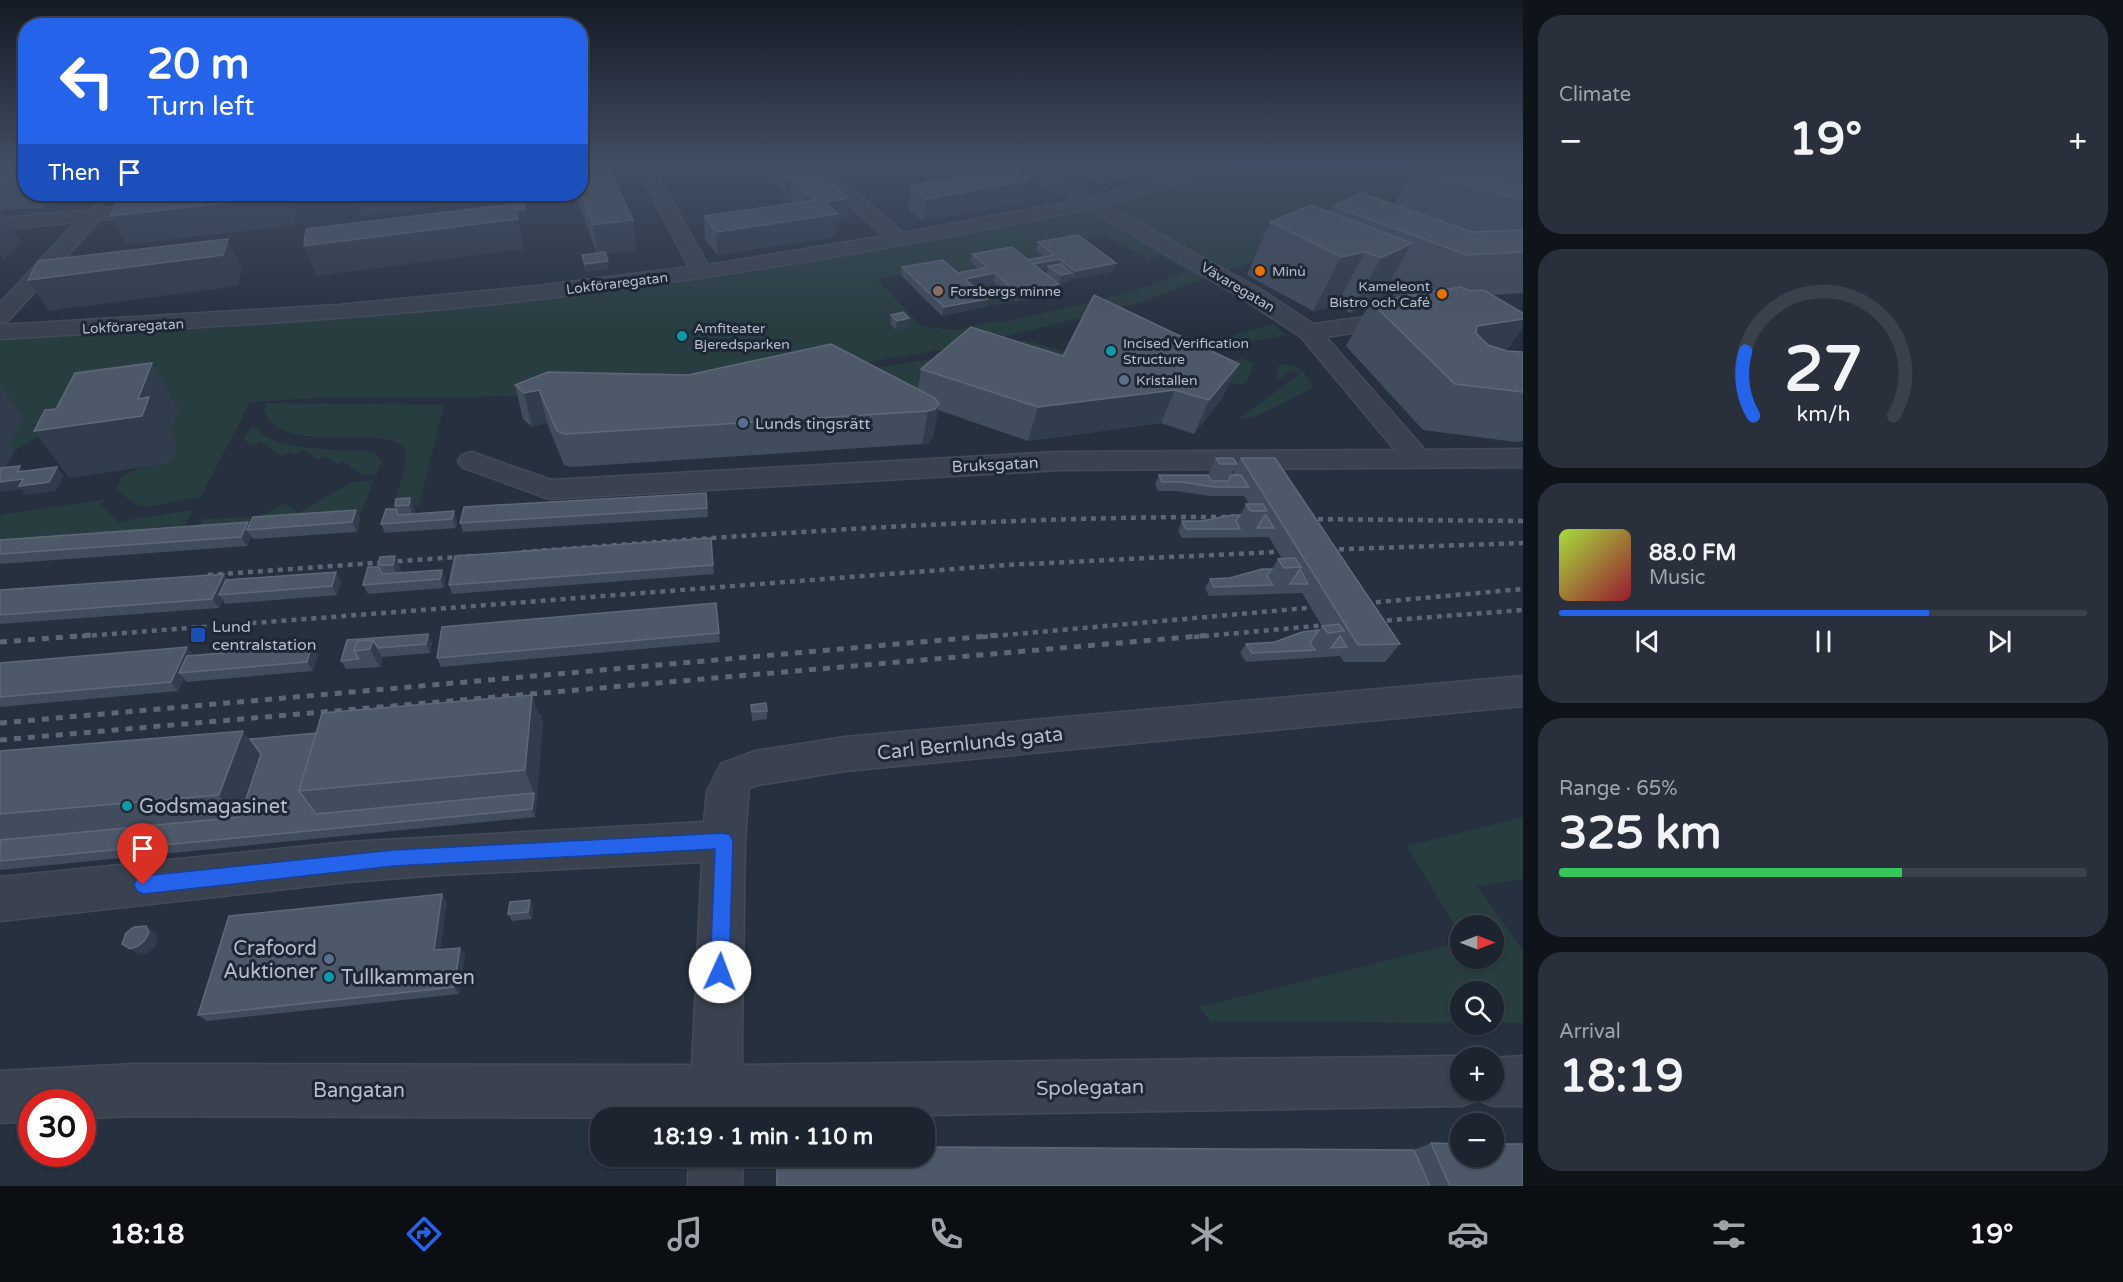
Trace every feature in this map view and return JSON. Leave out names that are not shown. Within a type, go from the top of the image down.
[{"type":"street","points":[[0,224],[54,219]]},
{"type":"street","points":[[0,316],[90,219]]},
{"type":"street","points":[[673,219],[702,272]]},
{"type":"street","points":[[876,219],[900,241]]},
{"type":"street","name":"Lokföraregatan","points":[[0,332],[338,312],[537,293],[702,272],[900,241],[1009,219]]},
{"type":"street","name":"Vävaregatan","points":[[1120,219],[1250,293],[1309,332],[1416,457]]},
{"type":"street","points":[[1330,256],[1400,286],[1438,315]]},
{"type":"street","points":[[1309,332],[1438,315],[1462,314]]},
{"type":"street","name":"Bruksgatan","points":[[472,461],[549,490],[1038,462],[1416,457],[1523,458]]},
{"type":"street","name":"Carl Bernlunds gata","points":[[718,1104],[717,1035],[724,841],[727,792],[735,776],[755,768],[845,754],[1523,691]]},
{"type":"street","points":[[0,899],[348,862],[662,842],[724,841]]},
{"type":"street","points":[[1504,1081],[1523,1081]]},
{"type":"street","name":"Spolegatan","points":[[718,1104],[1450,1082]]},
{"type":"street","name":"Bangatan","points":[[0,1097],[136,1090],[718,1104]]},
{"type":"street","points":[[716,1167],[716,1186]]},
{"type":"green space","points":[[1009,219],[1353,219],[1301,244],[1138,303],[981,343],[823,370],[559,394],[444,398],[318,398],[250,402],[201,497],[146,507],[137,505],[116,490],[122,476],[140,468],[172,463],[63,412],[32,426],[45,432],[14,451],[4,453],[0,420],[0,332],[537,293]],"holes":[[[1107,236],[1147,260],[1161,256],[1186,271],[1142,288],[1096,301],[1003,322],[1000,320],[954,330],[921,326],[877,279],[901,275],[956,281],[1052,263],[1037,250]]]},
{"type":"green space","points":[[993,281],[1015,301],[985,307],[963,287]]},
{"type":"green space","points":[[1272,324],[1286,335],[1156,358]]},
{"type":"green space","points":[[1025,340],[1071,354],[916,402],[874,368],[938,358]]},
{"type":"green space","points":[[1242,358],[1254,364],[1249,378],[1241,384],[1229,383],[1202,368]]},
{"type":"green space","points":[[1280,365],[1291,366],[1301,371],[1313,388],[1254,417],[1238,419],[1300,374],[1292,370],[1279,380],[1276,379],[1277,368]]},
{"type":"green space","points":[[266,403],[444,405],[419,506],[394,504],[406,455],[405,450],[396,442],[380,438],[313,437],[292,433],[275,425],[264,411]]},
{"type":"green space","points":[[251,427],[258,428],[265,436],[277,441],[311,448],[374,452],[382,461],[377,474],[364,475],[342,461],[337,464],[325,456],[318,460],[304,450],[294,455],[290,452],[282,456],[261,442],[252,446],[243,439]]},
{"type":"green space","points":[[374,480],[359,518],[197,531],[203,519],[249,517],[253,520],[285,503],[298,513],[352,482]]},
{"type":"green space","points":[[106,499],[100,504],[119,523],[193,510],[182,532],[0,543],[0,515]]},
{"type":"green space","points":[[1523,817],[1523,879],[1477,886],[1498,915],[1450,915],[1450,918],[1407,846]]},
{"type":"green space","points":[[1504,924],[1523,951],[1523,1023],[1504,1023],[1504,981],[1450,981],[1450,1023],[1210,1021],[1199,1007],[1450,945],[1450,969],[1504,969]]},
{"type":"building","points":[[386,219],[515,219],[304,246],[306,229]]},
{"type":"building","points":[[591,219],[633,220],[593,225]]},
{"type":"building","points":[[707,219],[801,219],[716,232]]},
{"type":"building","points":[[1276,219],[1349,219],[1412,243],[1381,258],[1365,252],[1341,257],[1270,222]]},
{"type":"building","points":[[1369,219],[1436,219],[1472,232],[1523,230],[1523,252],[1467,255]]},
{"type":"building","points":[[1078,235],[1116,263],[1075,271],[1060,259],[1033,264],[1059,284],[1017,293],[995,273],[965,279],[987,299],[944,307],[902,267],[943,260],[958,273],[988,267],[972,254],[1012,247],[1028,260],[1054,255],[1038,242]]},
{"type":"building","points":[[228,239],[223,255],[28,280],[38,261]]},
{"type":"building","points":[[605,252],[608,261],[585,264],[582,255]]},
{"type":"building","points":[[1060,264],[1072,273],[1061,275],[1048,266]]},
{"type":"building","points":[[1460,287],[1471,291],[1484,290],[1523,313],[1523,319],[1477,326],[1476,333],[1488,345],[1507,351],[1523,352],[1523,392],[1455,384],[1371,302]]},
{"type":"building","points":[[1094,295],[1239,364],[1209,400],[1175,390],[1038,407],[921,369],[971,327],[1063,356]]},
{"type":"building","points":[[903,312],[909,318],[897,321],[891,315]]},
{"type":"building","points":[[831,344],[935,398],[939,404],[935,409],[928,411],[565,434],[557,431],[539,390],[524,393],[515,385],[548,372],[688,375]]},
{"type":"building","points":[[152,363],[138,399],[149,397],[142,416],[34,431],[45,410],[56,409],[75,373]]},
{"type":"building","points":[[1216,458],[1233,458],[1237,464],[1220,464]]},
{"type":"building","points":[[1241,458],[1275,458],[1400,644],[1358,645]]},
{"type":"building","points":[[20,466],[17,472],[57,467],[49,482],[19,486],[23,479],[0,482],[0,468]]},
{"type":"building","points":[[1159,475],[1208,475],[1211,481],[1228,481],[1231,475],[1241,475],[1249,487],[1214,487],[1181,482],[1162,482]]},
{"type":"building","points":[[706,493],[707,508],[460,523],[464,507]]},
{"type":"building","points":[[410,498],[409,505],[395,506],[396,499]]},
{"type":"building","points":[[1246,504],[1263,504],[1267,511],[1250,511]]},
{"type":"building","points":[[386,509],[396,509],[398,515],[454,511],[452,519],[381,524]]},
{"type":"building","points":[[356,510],[352,522],[247,530],[253,517]]},
{"type":"building","points":[[1240,515],[1236,521],[1240,529],[1186,529],[1182,521],[1202,521]]},
{"type":"building","points":[[1266,515],[1274,528],[1257,528]]},
{"type":"building","points":[[248,522],[241,537],[0,554],[0,540]]},
{"type":"building","points":[[711,538],[713,565],[449,585],[455,556]]},
{"type":"building","points":[[395,556],[393,565],[378,565],[380,557]]},
{"type":"building","points":[[1295,558],[1301,567],[1284,568],[1278,559]]},
{"type":"building","points":[[368,567],[379,567],[382,574],[442,570],[440,579],[363,585]]},
{"type":"building","points":[[1262,569],[1272,569],[1267,576],[1273,585],[1214,587],[1210,579],[1230,578]]},
{"type":"building","points":[[1300,569],[1308,584],[1290,584]]},
{"type":"building","points":[[336,572],[332,586],[219,595],[226,580]]},
{"type":"building","points":[[224,574],[212,599],[0,615],[0,590]]},
{"type":"building","points":[[716,603],[719,633],[437,658],[442,627]]},
{"type":"building","points":[[1339,624],[1344,631],[1328,633],[1322,626]]},
{"type":"building","points":[[1319,630],[1310,643],[1315,650],[1252,653],[1246,644],[1275,642],[1302,632]]},
{"type":"building","points":[[428,634],[426,644],[378,648],[373,640],[357,641],[354,651],[359,659],[341,661],[347,640]]},
{"type":"building","points":[[1340,636],[1347,647],[1331,648]]},
{"type":"building","points":[[373,640],[370,649],[354,651],[357,641]]},
{"type":"building","points":[[312,645],[307,662],[179,673],[187,656]]},
{"type":"building","points":[[187,647],[171,682],[0,697],[0,663]]},
{"type":"building","points":[[532,695],[525,770],[299,791],[322,713]]},
{"type":"building","points":[[766,703],[767,711],[752,712],[751,705]]},
{"type":"building","points":[[243,731],[219,795],[0,814],[0,751]]},
{"type":"building","points":[[316,733],[299,791],[316,814],[534,793],[532,809],[0,861],[0,840],[240,817],[261,754],[250,739]]},
{"type":"building","name":"Tullkammaren","points":[[442,894],[434,950],[460,948],[454,987],[198,1015],[229,916]]},
{"type":"building","points":[[530,900],[528,912],[508,914],[510,902]]},
{"type":"building","points":[[146,926],[149,932],[138,946],[130,949],[122,944],[126,933],[134,927]]},
{"type":"building","points":[[1431,1143],[1450,1144],[1450,1167],[1504,1167],[1504,1144],[1523,1144],[1523,1186],[1450,1186]]},
{"type":"building","points":[[935,1147],[1414,1150],[1430,1186],[777,1186],[777,1167],[935,1167]]},
{"type":"railway","points":[[522,552],[969,523],[1148,517],[1238,517]]},
{"type":"railway","points":[[1298,519],[1523,521]]},
{"type":"railway","points":[[1319,550],[1523,543]]},
{"type":"railway","points":[[72,637],[1006,565],[1295,551]]},
{"type":"railway","points":[[208,575],[471,556]]},
{"type":"railway","points":[[1356,604],[1523,589]]},
{"type":"railway","points":[[983,637],[1329,606]]},
{"type":"railway","points":[[1367,622],[1523,610]]},
{"type":"railway","points":[[1194,637],[1338,624]]},
{"type":"railway","points":[[0,642],[91,635]]},
{"type":"railway","points":[[0,723],[1000,635]]},
{"type":"railway","points":[[0,740],[1211,635]]},
{"type":"place","name":"Minù","points":[[1260,271]]},
{"type":"place","name":"Forsbergs minne","points":[[938,291]]},
{"type":"place","name":"Kameleont Bistro och Café","points":[[1442,294]]},
{"type":"place","name":"Amfiteater Bjeredsparken","points":[[682,336]]},
{"type":"place","name":"Incised Verification Structure","points":[[1111,351]]},
{"type":"place","name":"Kristallen","points":[[1124,380]]},
{"type":"place","name":"Lunds tingsrätt","points":[[743,423]]},
{"type":"place","name":"Lund centralstation","points":[[198,635]]},
{"type":"place","name":"Godsmagasinet","points":[[127,806]]},
{"type":"place","name":"Crafoord Auktioner","points":[[329,959]]},
{"type":"place","name":"Tullkammaren","points":[[329,977]]},
{"type":"route","points":[[143,885],[394,858],[662,842],[724,841],[720,972]]}]
